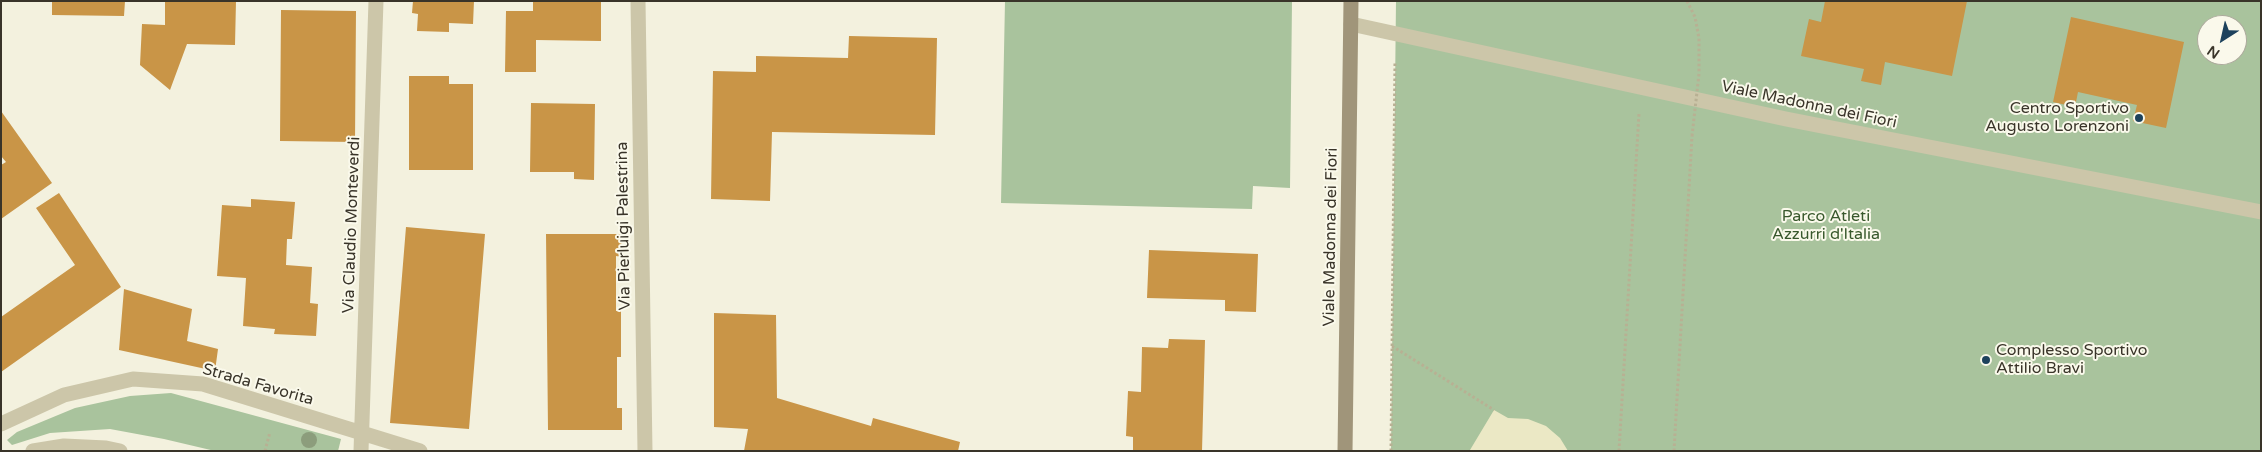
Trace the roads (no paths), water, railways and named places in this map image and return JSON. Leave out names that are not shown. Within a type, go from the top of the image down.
[{"type":"main road","name":"Viale Madonna dei Fiori","points":[[1345,451],[1351,1]]},
{"type":"street","name":"Via Claudio Monteverdi","points":[[361,451],[376,1]]},
{"type":"street","name":"Via Pierluigi Palestrina","points":[[638,1],[645,451]]},
{"type":"street","name":"Viale Madonna dei Fiori","points":[[1351,24],[1796,121],[2261,212]]},
{"type":"street","name":"Strada Favorita","points":[[1,424],[64,395],[133,379],[204,384],[420,451]]},
{"type":"street","points":[[33,451],[64,446],[106,448],[120,451]]},
{"type":"place","name":"Centro Sportivo Augusto Lorenzoni","points":[[2139,118]]},
{"type":"place","name":"Complesso Sportivo Attilio Bravi","points":[[1986,360]]},
{"type":"park label","name":"Parco Atleti Azzurri d'Italia","points":[[1826,226]]}]
